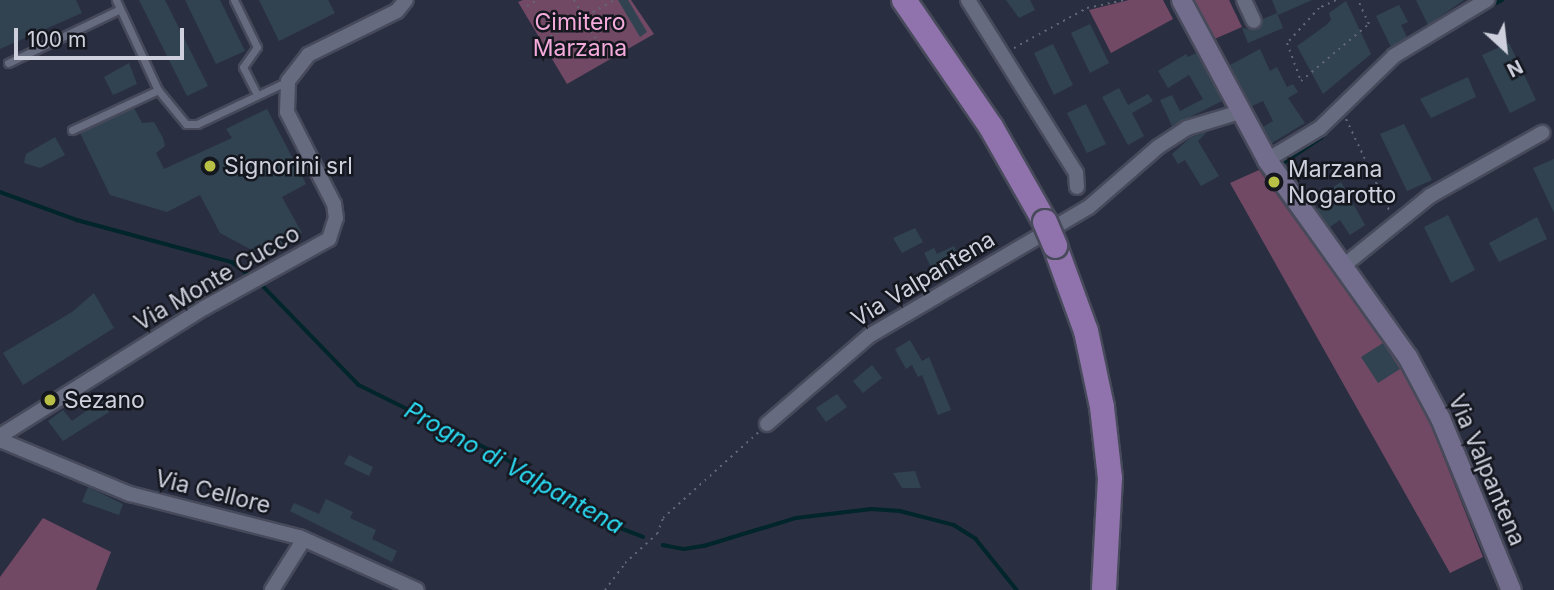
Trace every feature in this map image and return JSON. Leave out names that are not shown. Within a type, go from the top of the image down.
[{"type":"highway","points":[[904,0],[991,127],[1045,222],[1086,331],[1102,407],[1110,490],[1104,590]]},
{"type":"street","points":[[968,0],[1076,173],[1077,187]]},
{"type":"street","name":"Via Valpantena","points":[[1181,0],[1267,160],[1407,356],[1440,418],[1511,590]]},
{"type":"street","points":[[1244,0],[1254,21]]},
{"type":"street","points":[[1267,160],[1320,128],[1394,56],[1487,0]]},
{"type":"street","points":[[288,81],[308,55],[398,4]]},
{"type":"street","name":"Via Monte Cucco","points":[[0,438],[204,308],[329,239],[337,219],[334,204],[287,112],[288,81]]},
{"type":"street","name":"Via Valpantena","points":[[767,424],[869,336],[1089,207],[1158,147],[1188,128],[1240,113]]},
{"type":"street","points":[[1342,267],[1398,219],[1430,196],[1542,134]]},
{"type":"street","name":"Via Cellore","points":[[0,438],[130,495],[304,539],[415,589]]},
{"type":"street","points":[[272,590],[304,539]]},
{"type":"lane","points":[[116,0],[158,90],[186,124],[197,124],[288,81]]},
{"type":"lane","points":[[234,0],[257,47],[243,67],[257,94]]},
{"type":"lane","points":[[8,64],[120,9]]},
{"type":"lane","points":[[72,130],[158,90]]},
{"type":"path","points":[[527,6],[538,0]]},
{"type":"path","points":[[574,0],[601,48]]},
{"type":"path","points":[[544,40],[614,0]]},
{"type":"path","points":[[1003,55],[1087,8],[1124,0]]},
{"type":"path","points":[[1336,0],[1319,8],[1287,43],[1301,81],[1369,24],[1358,0]]},
{"type":"path","points":[[1347,115],[1388,212],[1398,219]]},
{"type":"path","points":[[605,590],[625,563],[657,534],[663,518],[767,424]]},
{"type":"green space","name":"Cimitero Marzana","points":[[631,0],[654,34],[567,84],[518,2]]},
{"type":"green space","points":[[1129,0],[1163,0],[1173,19],[1111,53],[1089,10]]},
{"type":"green space","points":[[1189,0],[1229,0],[1242,27],[1210,41]]},
{"type":"green space","points":[[1259,170],[1395,358],[1429,420],[1483,557],[1450,573],[1230,183]]},
{"type":"green space","points":[[43,518],[111,552],[96,590],[0,590],[0,577]]},
{"type":"building","points":[[0,0],[76,0],[82,13],[0,49]]},
{"type":"building","points":[[139,0],[165,0],[208,86],[187,96]]},
{"type":"building","points":[[185,0],[220,0],[245,51],[216,64]]},
{"type":"building","points":[[259,0],[328,0],[335,13],[279,41]]},
{"type":"building","points":[[618,0],[628,0],[647,32],[640,37]]},
{"type":"building","points":[[1006,0],[1030,0],[1035,10],[1019,18]]},
{"type":"building","points":[[1272,0],[1312,0],[1278,15]]},
{"type":"building","points":[[1416,0],[1464,0],[1428,25]]},
{"type":"building","points":[[1346,1],[1371,54],[1323,94],[1297,46],[1325,26],[1331,20],[1329,13]]},
{"type":"building","points":[[1399,5],[1408,22],[1401,25],[1407,37],[1391,47],[1376,16]]},
{"type":"building","points":[[1277,13],[1283,28],[1248,43],[1242,28],[1257,30],[1263,19]]},
{"type":"building","points":[[1090,24],[1109,63],[1090,73],[1071,33]]},
{"type":"building","points":[[1509,43],[1536,100],[1510,113],[1482,55]]},
{"type":"building","points":[[1053,44],[1073,85],[1054,95],[1034,53]]},
{"type":"building","points":[[1260,49],[1270,71],[1277,67],[1287,87],[1293,84],[1298,92],[1288,98],[1305,123],[1272,143],[1263,127],[1273,121],[1263,101],[1252,106],[1230,65]]},
{"type":"building","points":[[1196,53],[1222,101],[1172,126],[1160,100],[1172,95],[1180,111],[1203,99],[1189,75],[1168,88],[1158,71],[1186,54],[1188,57]]},
{"type":"building","points":[[129,63],[137,84],[113,95],[104,77]]},
{"type":"building","points":[[1468,77],[1476,97],[1431,118],[1420,99]]},
{"type":"building","points":[[1119,88],[1128,105],[1148,94],[1153,101],[1132,113],[1144,136],[1128,145],[1102,97]]},
{"type":"building","points":[[1086,104],[1106,144],[1087,153],[1067,113]]},
{"type":"building","name":"Signorini srl","points":[[134,108],[142,123],[154,122],[163,138],[165,146],[156,153],[164,169],[232,138],[226,129],[267,109],[306,184],[282,197],[302,233],[263,256],[220,233],[200,195],[167,212],[110,195],[80,133]]},
{"type":"building","points":[[1404,124],[1432,180],[1407,191],[1380,134]]},
{"type":"building","points":[[1207,132],[1198,141],[1219,176],[1201,186],[1185,160],[1178,164],[1172,154],[1191,137]]},
{"type":"building","points":[[55,137],[65,155],[40,168],[24,163],[26,154]]},
{"type":"building","points":[[1554,159],[1554,213],[1533,168]]},
{"type":"building","points":[[1341,182],[1365,225],[1350,235],[1340,220],[1330,227],[1317,209],[1331,200],[1326,192]]},
{"type":"building","points":[[1448,215],[1475,270],[1451,283],[1424,227]]},
{"type":"building","points":[[1537,217],[1547,239],[1499,262],[1489,243]]},
{"type":"building","points":[[915,228],[923,242],[902,253],[893,238]]},
{"type":"building","points":[[954,246],[962,262],[935,275],[924,253],[934,248],[937,254]]},
{"type":"building","points":[[94,293],[114,328],[23,385],[3,353],[72,312]]},
{"type":"building","points":[[910,340],[922,361],[929,357],[951,410],[938,415],[922,375],[918,377],[912,365],[906,369],[895,349]]},
{"type":"building","points":[[1383,343],[1400,369],[1378,383],[1361,357]]},
{"type":"building","points":[[872,365],[882,378],[863,393],[853,381]]},
{"type":"building","points":[[837,394],[847,407],[826,422],[816,408]]},
{"type":"building","points":[[102,400],[109,412],[63,441],[48,421],[63,410],[72,421]]},
{"type":"building","points":[[349,455],[373,467],[369,476],[344,464]]},
{"type":"building","points":[[915,471],[921,488],[902,488],[893,473]]},
{"type":"building","points":[[88,487],[123,504],[119,515],[82,502]]},
{"type":"building","points":[[326,499],[353,512],[350,518],[376,530],[372,539],[397,551],[392,562],[290,511],[294,503],[319,514]]},
{"type":"waterway","points":[[1489,7],[1502,0]]},
{"type":"waterway","points":[[1279,166],[1321,138],[1341,117]]},
{"type":"waterway","name":"Progno di Valpantena","points":[[0,192],[77,220],[232,262],[252,277]]},
{"type":"waterway","name":"Progno di Valpantena","points":[[262,285],[359,385],[496,453],[615,526],[643,537]]},
{"type":"waterway","name":"Progno di Valpantena","points":[[663,545],[684,549],[704,546],[796,518],[871,509],[900,511],[954,525],[976,539],[1017,590]]},
{"type":"place","name":"Signorini srl","points":[[210,166]]},
{"type":"place","name":"Marzana Nogarotto","points":[[1274,182]]},
{"type":"place","name":"Sezano","points":[[50,400]]}]
